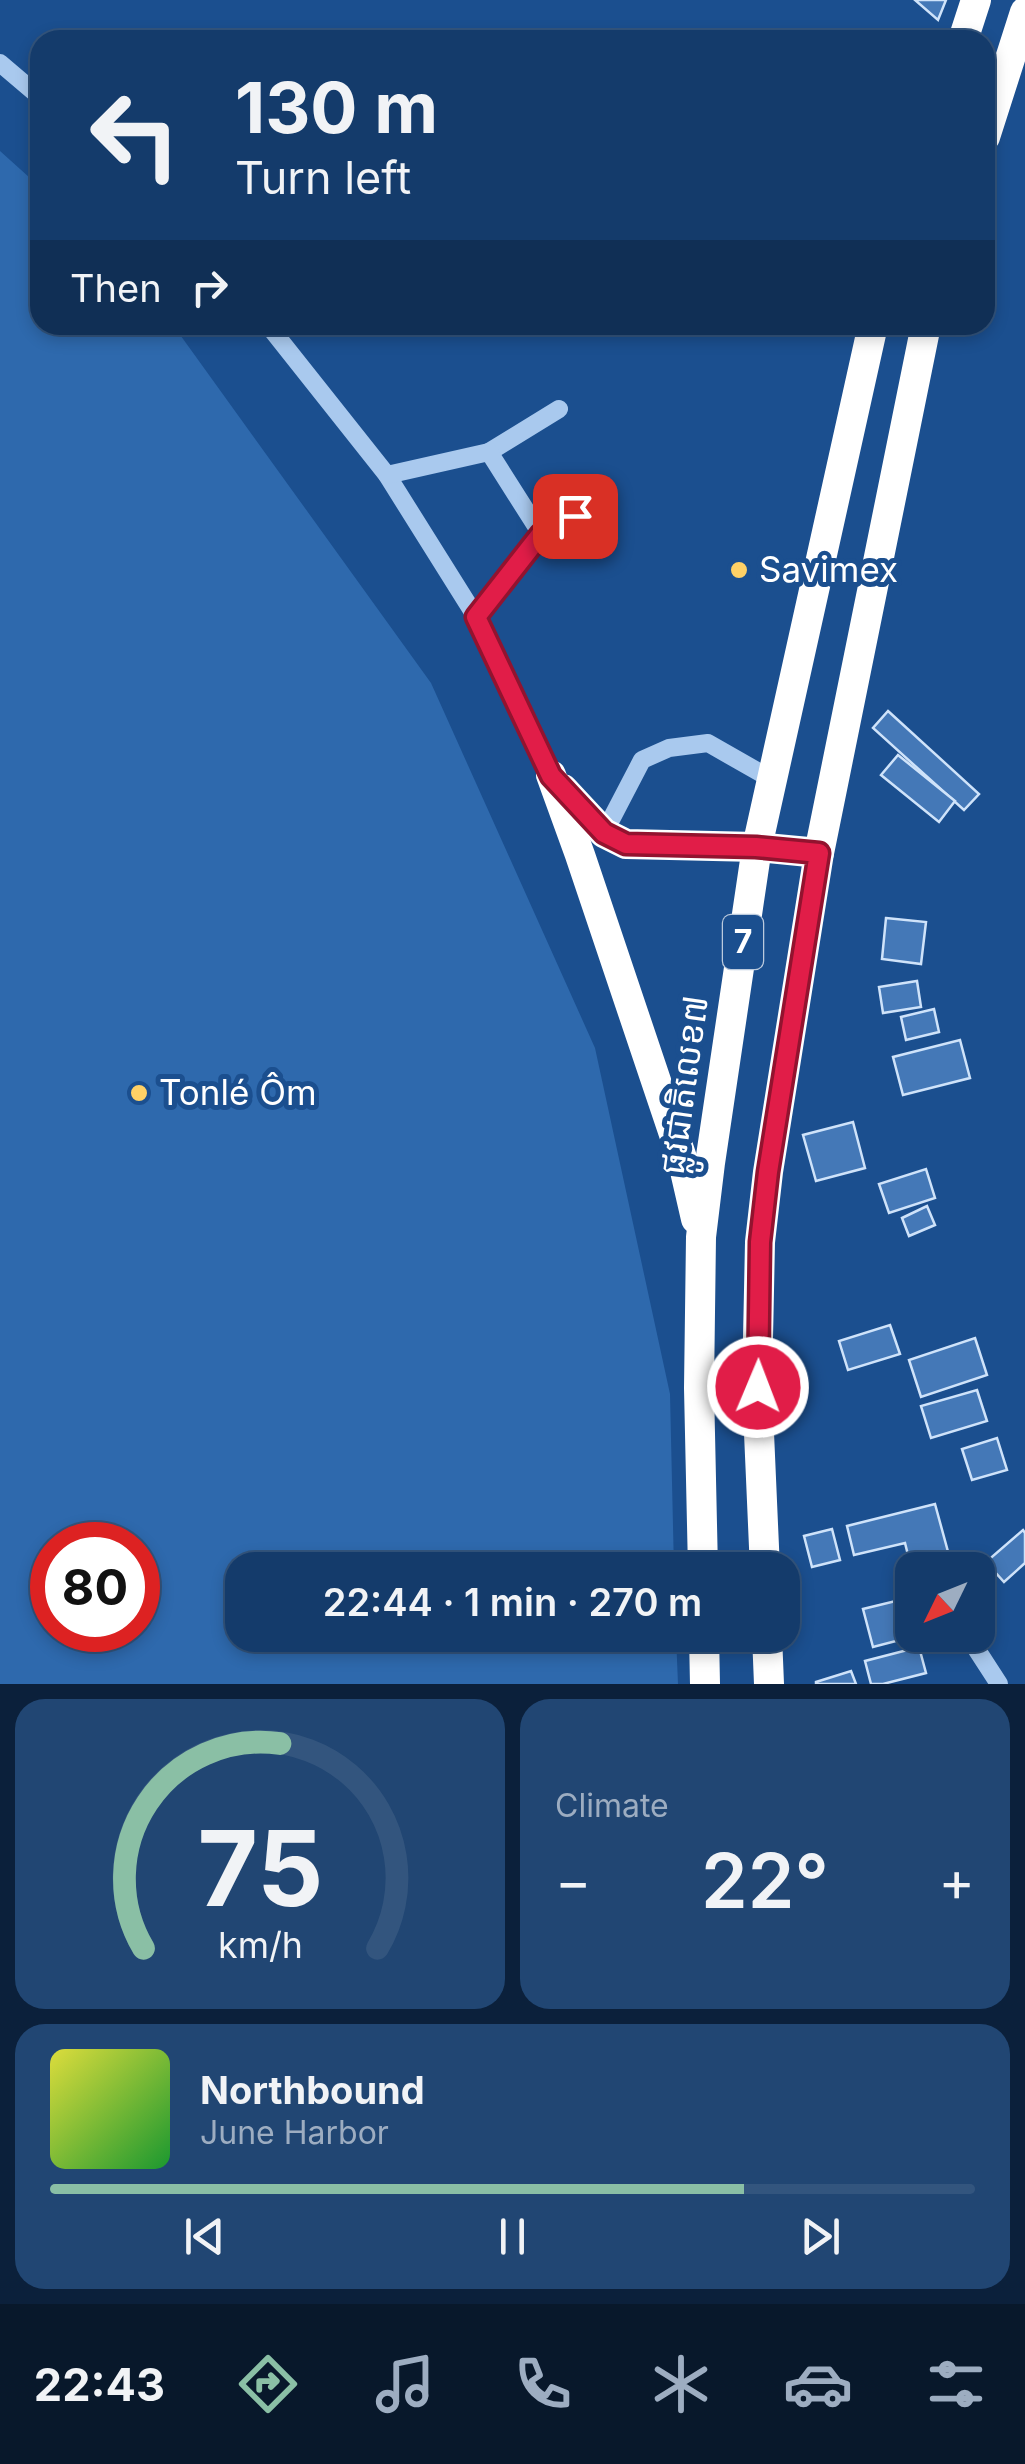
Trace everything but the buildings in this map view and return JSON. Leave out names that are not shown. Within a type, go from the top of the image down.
[{"type":"highway","points":[[966,30],[976,0]]},
{"type":"highway","points":[[995,106],[1025,12]]},
{"type":"highway","name":"ផ្លូវជាតិលេខ៧","points":[[703,1552],[701,1237],[756,847],[870,335]]},
{"type":"highway","name":"7","points":[[764,1552],[758,1387],[760,1242],[768,1172],[819,853],[924,335]]},
{"type":"highway","points":[[551,776],[604,833],[626,844],[756,847],[819,853]]},
{"type":"highway","points":[[551,776],[682,1158],[701,1237]]},
{"type":"highway","points":[[705,1652],[706,1684]]},
{"type":"highway","points":[[768,1652],[769,1684]]},
{"type":"street","points":[[0,63],[30,89]]},
{"type":"street","points":[[276,335],[386,475],[476,617],[551,776]]},
{"type":"street","points":[[386,475],[489,452],[558,409]]},
{"type":"street","points":[[489,452],[541,534]]},
{"type":"street","points":[[476,617],[541,534],[608,499]]},
{"type":"street","points":[[604,833],[642,760],[669,748],[708,743],[771,779]]},
{"type":"street","points":[[978,1652],[999,1684]]},
{"type":"shaded area","points":[[0,151],[30,178],[30,335],[180,335],[431,683],[595,1048],[670,1394],[674,1552],[225,1552],[225,1652],[677,1652],[678,1684],[0,1684]]},
{"type":"place","name":"Savimex","points":[[739,570]]},
{"type":"place","name":"Tonlé Ôm","points":[[139,1093]]},
{"type":"route","points":[[575,516],[541,534],[476,617],[551,776],[604,833],[626,844],[756,847],[819,853],[760,1242],[758,1387]]}]
